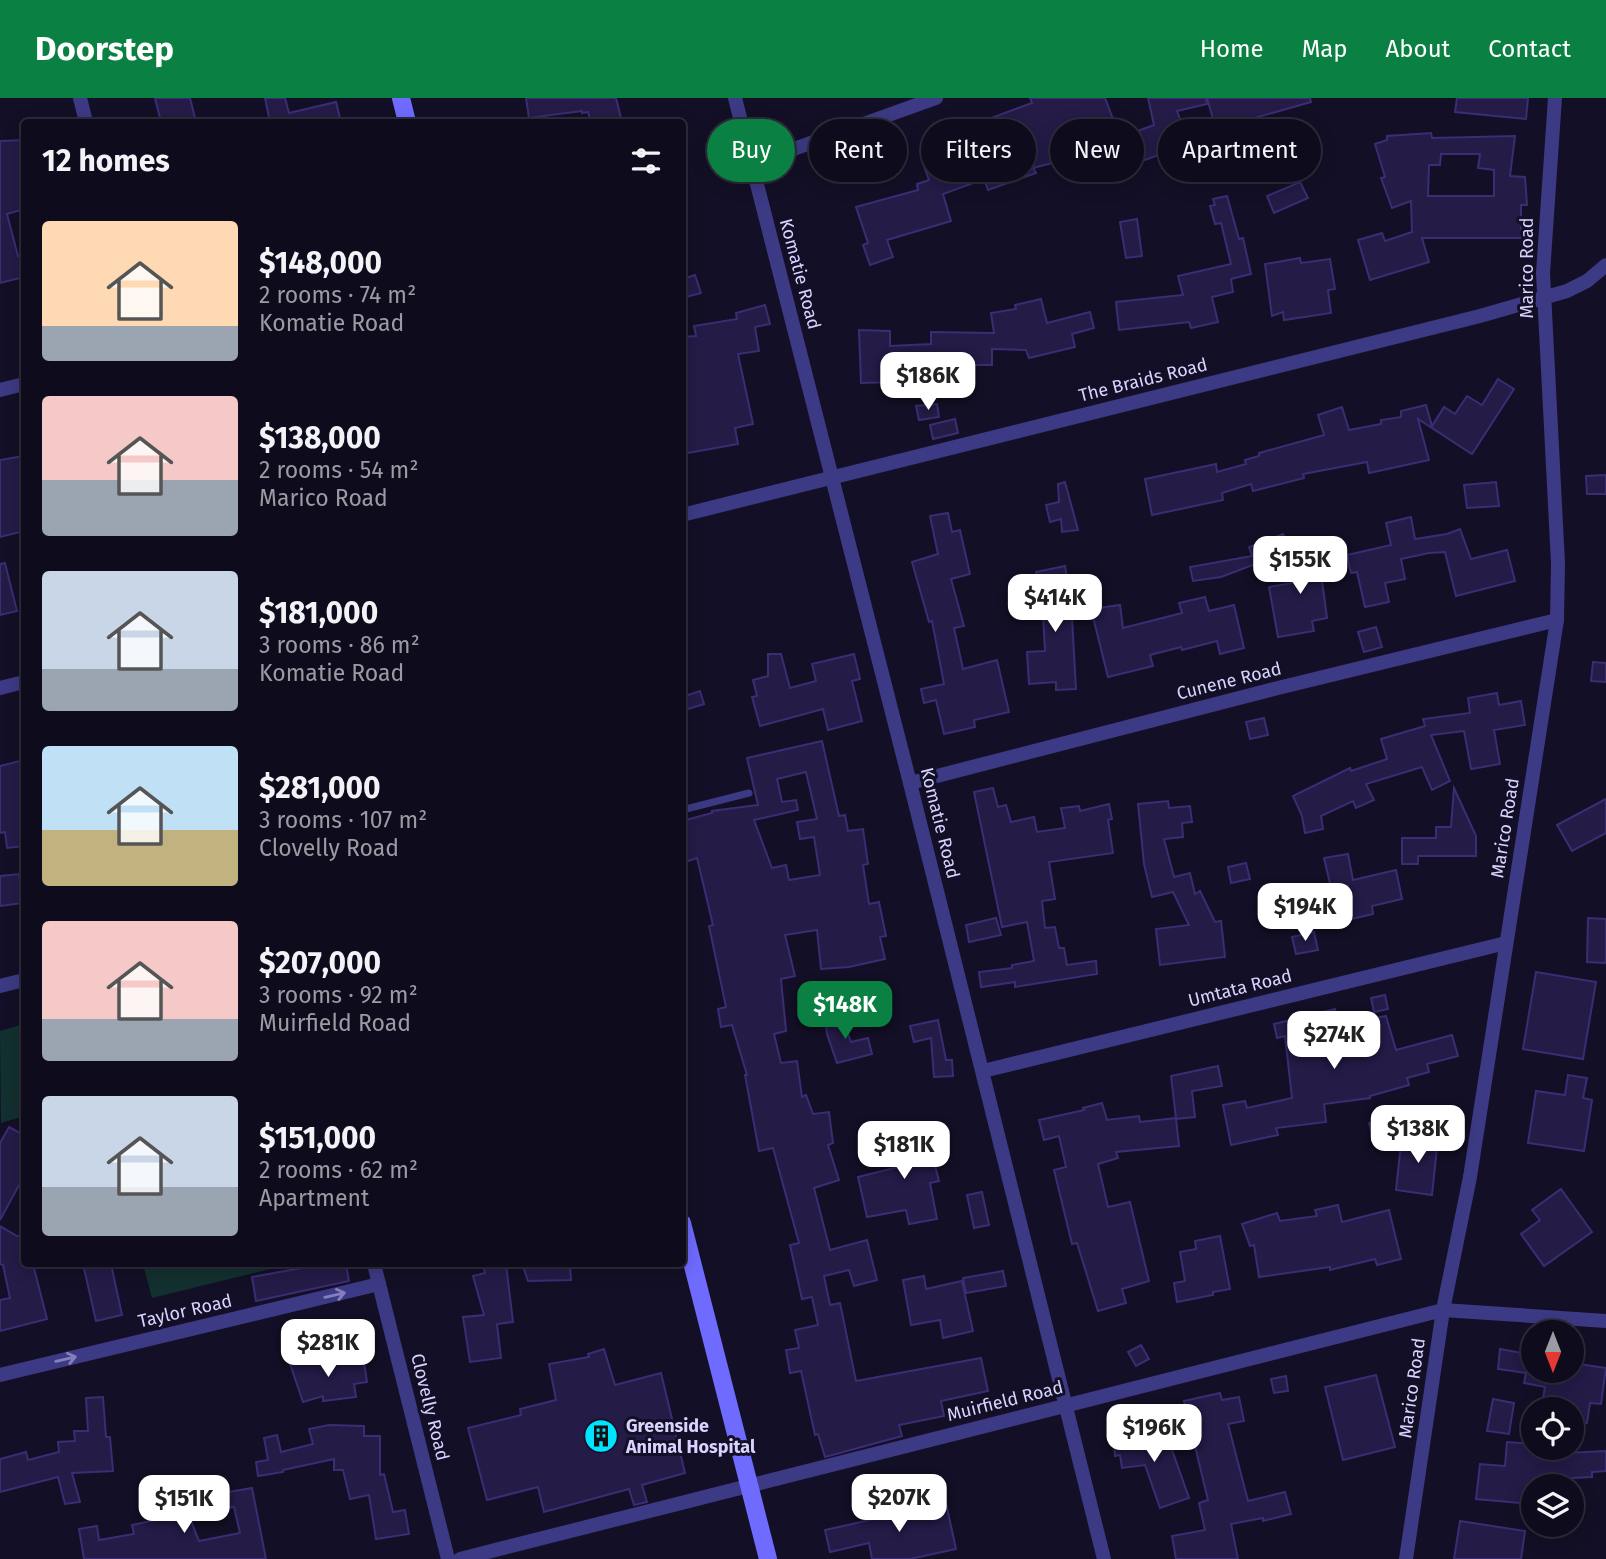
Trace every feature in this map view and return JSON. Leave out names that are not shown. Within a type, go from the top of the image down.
[{"type":"main road","points":[[401,98],[406,119]]},
{"type":"main road","points":[[686,1239],[768,1559]]},
{"type":"street","points":[[80,98],[85,119]]},
{"type":"street","name":"Komatie Road","points":[[735,98],[740,119]]},
{"type":"street","points":[[795,149],[936,98]]},
{"type":"street","name":"Marico Road","points":[[1406,1559],[1443,1310],[1469,1177],[1557,620],[1559,590],[1543,273],[1555,98]]},
{"type":"street","name":"Komatie Road","points":[[757,182],[1104,1559]]},
{"type":"street","name":"The Braids Road","points":[[686,514],[1546,298],[1578,286],[1606,265]]},
{"type":"street","points":[[0,390],[21,385]]},
{"type":"street","name":"Cunene Road","points":[[910,783],[1278,688],[1557,620]]},
{"type":"street","points":[[0,688],[21,683]]},
{"type":"street","name":"Umtata Road","points":[[983,1071],[1506,943]]},
{"type":"street","points":[[0,986],[21,981]]},
{"type":"street","name":"Clovelly Road","points":[[375,1267],[448,1559]]},
{"type":"street","name":"Taylor Road","points":[[0,1375],[379,1284]]},
{"type":"street","name":"Muirfield Road","points":[[460,1559],[1443,1310],[1606,1321]]},
{"type":"lane","points":[[686,809],[749,793]]},
{"type":"green space","points":[[20,1025],[21,1029],[21,1117],[1,1123],[0,1031]]},
{"type":"green space","points":[[144,1267],[279,1267],[152,1298]]},
{"type":"building","points":[[155,98],[190,98],[195,119],[160,119]]},
{"type":"building","points":[[265,98],[285,98],[289,113],[336,102],[340,119],[269,119]]},
{"type":"building","points":[[526,98],[616,98],[621,119],[590,119],[588,112],[582,111],[529,118]]},
{"type":"building","points":[[1030,98],[1105,98],[1113,119],[1050,119],[1050,164],[1036,167],[1036,119],[991,118],[1032,103]]},
{"type":"building","points":[[1148,98],[1206,98],[1207,104],[1177,111],[1180,119],[1158,119],[1158,155],[1144,160],[1144,129],[1154,125]]},
{"type":"building","points":[[1207,98],[1310,98],[1311,102],[1251,119],[1213,119]]},
{"type":"building","points":[[1457,98],[1528,98],[1526,119],[1455,112]]},
{"type":"building","points":[[1431,133],[1432,138],[1515,136],[1510,176],[1525,177],[1527,205],[1521,205],[1521,238],[1422,238],[1429,262],[1370,280],[1358,240],[1382,233],[1385,241],[1412,232],[1411,201],[1392,208],[1381,178],[1385,177],[1375,144],[1387,140],[1387,136]],"holes":[[[1441,154],[1480,154],[1478,168],[1494,170],[1494,196],[1428,196],[1429,165],[1440,165]]]},
{"type":"building","points":[[21,140],[21,210],[7,214],[18,256],[21,256],[21,278],[0,283],[0,141]]},
{"type":"building","points":[[976,182],[943,194],[951,221],[887,240],[893,257],[870,265],[863,245],[868,243],[856,207],[918,190],[917,184]]},
{"type":"building","points":[[985,182],[1011,182],[988,190]]},
{"type":"building","points":[[1300,182],[1308,198],[1274,213],[1267,196]]},
{"type":"building","points":[[1227,196],[1239,239],[1243,238],[1251,274],[1231,279],[1233,292],[1212,297],[1218,322],[1191,328],[1189,322],[1119,330],[1116,302],[1183,295],[1178,276],[1231,264],[1221,223],[1215,224],[1210,206],[1215,205],[1213,199]]},
{"type":"building","points":[[1137,219],[1142,256],[1126,258],[1120,222]]},
{"type":"building","points":[[1300,258],[1301,263],[1330,259],[1335,289],[1328,290],[1331,313],[1284,320],[1283,312],[1272,316],[1265,264]]},
{"type":"building","points":[[695,275],[701,293],[686,297],[686,278]]},
{"type":"building","points":[[1041,299],[1047,323],[1090,312],[1094,328],[1072,334],[1075,347],[1029,358],[1026,350],[992,349],[992,365],[929,361],[929,381],[861,383],[859,330],[890,331],[890,346],[931,344],[931,332],[994,333],[991,313],[1016,309],[1015,305]]},
{"type":"building","points":[[765,305],[770,324],[755,327],[759,351],[738,354],[753,424],[735,428],[738,444],[686,453],[686,337],[696,336],[694,326],[737,319],[736,313]]},
{"type":"building","points":[[1498,379],[1514,389],[1472,454],[1418,419],[1429,460],[1369,473],[1367,462],[1303,474],[1304,478],[1253,491],[1251,484],[1222,493],[1223,500],[1152,515],[1145,479],[1216,464],[1217,472],[1246,464],[1245,460],[1259,456],[1259,453],[1324,435],[1318,415],[1342,407],[1349,430],[1381,424],[1381,420],[1401,417],[1401,411],[1426,405],[1432,426],[1444,407],[1455,414],[1467,396],[1482,405]]},
{"type":"building","points":[[937,404],[939,417],[919,420],[916,406]]},
{"type":"building","points":[[955,419],[958,433],[933,439],[930,425]]},
{"type":"building","points":[[21,456],[21,532],[0,537],[0,460]]},
{"type":"building","points":[[1606,475],[1606,494],[1587,494],[1586,476]]},
{"type":"building","points":[[1065,482],[1078,530],[1062,532],[1061,519],[1050,522],[1046,505],[1059,502],[1058,484]]},
{"type":"building","points":[[1496,482],[1499,506],[1467,508],[1464,485]]},
{"type":"building","points":[[948,513],[952,532],[960,530],[970,574],[951,579],[964,626],[954,628],[963,669],[997,660],[1009,712],[974,720],[975,727],[944,734],[936,700],[924,703],[921,689],[944,684],[932,621],[929,622],[912,562],[938,554],[930,516]]},
{"type":"building","points":[[1411,517],[1415,539],[1460,529],[1471,559],[1507,550],[1515,581],[1456,596],[1445,552],[1429,553],[1401,559],[1405,579],[1385,583],[1389,602],[1365,607],[1357,572],[1351,573],[1347,555],[1391,545],[1386,523]]},
{"type":"building","points":[[1283,534],[1290,551],[1221,577],[1193,581],[1190,567],[1252,556],[1249,547]]},
{"type":"building","points":[[1318,550],[1327,618],[1312,621],[1314,631],[1278,637],[1269,587],[1293,583],[1288,553]]},
{"type":"building","points":[[5,563],[17,611],[0,615],[0,564]]},
{"type":"building","points":[[1065,566],[1071,599],[1076,689],[1056,690],[1056,682],[1029,684],[1027,652],[1045,651],[1042,597],[1036,572]]},
{"type":"building","points":[[1205,597],[1209,611],[1234,605],[1244,648],[1220,654],[1217,641],[1182,650],[1181,647],[1150,655],[1153,666],[1108,677],[1091,609],[1120,605],[1123,628],[1182,613],[1179,603]]},
{"type":"building","points":[[1376,627],[1382,647],[1364,652],[1358,632]]},
{"type":"building","points":[[768,654],[781,654],[790,688],[816,681],[812,664],[854,654],[860,679],[852,681],[862,721],[828,730],[823,709],[760,726],[752,697],[757,696],[753,680],[768,676]]},
{"type":"building","points":[[1593,662],[1606,663],[1606,682],[1591,681]]},
{"type":"building","points":[[700,691],[704,704],[686,710],[686,696]]},
{"type":"building","points":[[1497,693],[1499,705],[1521,701],[1525,725],[1494,730],[1500,764],[1471,769],[1464,731],[1431,735],[1450,781],[1432,790],[1422,767],[1366,784],[1374,800],[1356,808],[1353,801],[1321,816],[1323,829],[1305,833],[1302,816],[1293,796],[1350,768],[1351,771],[1387,759],[1381,739],[1425,726],[1423,719],[1470,713],[1468,698]]},
{"type":"building","points":[[1264,718],[1268,735],[1250,739],[1246,722]]},
{"type":"building","points":[[822,741],[839,816],[845,815],[848,831],[863,829],[868,864],[863,865],[869,904],[879,902],[886,936],[880,937],[885,959],[849,967],[821,969],[817,930],[785,935],[795,976],[781,979],[786,1031],[774,1034],[781,1063],[797,1061],[802,1097],[806,1095],[813,1114],[829,1112],[833,1143],[828,1145],[839,1180],[814,1188],[830,1250],[867,1240],[877,1280],[854,1286],[849,1270],[824,1276],[830,1305],[840,1303],[856,1381],[981,1358],[988,1391],[941,1401],[944,1416],[899,1425],[902,1436],[825,1457],[818,1434],[815,1435],[801,1371],[790,1373],[786,1350],[799,1348],[795,1330],[818,1325],[812,1297],[802,1299],[790,1245],[799,1243],[773,1148],[759,1151],[747,1075],[732,1025],[721,1027],[718,1009],[726,1007],[709,926],[713,925],[697,858],[686,862],[686,820],[712,811],[758,805],[747,758]],"holes":[[[806,772],[817,819],[797,822],[800,839],[814,837],[820,875],[789,880],[786,865],[772,868],[754,820],[798,810],[796,800],[782,802],[777,779]]]},
{"type":"building","points":[[21,761],[21,846],[7,848],[5,832],[0,833],[0,766]]},
{"type":"building","points":[[993,788],[998,807],[1006,805],[1011,822],[1034,817],[1037,832],[1065,828],[1061,808],[1079,806],[1080,811],[1109,804],[1112,819],[1108,820],[1113,853],[1049,862],[1055,899],[1042,901],[1045,928],[1055,927],[1059,948],[1064,948],[1067,965],[1096,961],[1097,974],[1015,987],[1015,982],[981,987],[979,972],[1012,968],[1012,965],[1034,961],[1027,922],[1002,927],[974,792]]},
{"type":"building","points":[[1454,788],[1476,836],[1476,856],[1418,856],[1418,864],[1402,864],[1402,838],[1436,838],[1436,827],[1451,827]]},
{"type":"building","points":[[1606,799],[1606,833],[1572,851],[1557,825]]},
{"type":"building","points":[[1168,801],[1169,808],[1190,806],[1192,822],[1182,823],[1183,837],[1164,839],[1174,877],[1190,873],[1195,894],[1200,891],[1215,922],[1221,921],[1225,957],[1160,965],[1156,929],[1189,925],[1173,892],[1152,897],[1144,864],[1138,804]]},
{"type":"building","points":[[1348,854],[1353,880],[1396,870],[1402,899],[1372,906],[1373,914],[1339,922],[1324,858]]},
{"type":"building","points":[[1246,863],[1250,879],[1231,883],[1228,867]]},
{"type":"building","points":[[19,874],[21,903],[0,906],[0,876]]},
{"type":"building","points":[[996,918],[1001,935],[969,942],[966,925]]},
{"type":"building","points":[[1588,918],[1606,919],[1606,963],[1587,962]]},
{"type":"building","points":[[1314,932],[1318,950],[1296,954],[1292,937]]},
{"type":"building","points":[[1536,972],[1596,982],[1583,1059],[1523,1049]]},
{"type":"building","points":[[1385,995],[1388,1009],[1374,1012],[1371,998]]},
{"type":"building","points":[[1335,1009],[1339,1025],[1386,1016],[1396,1050],[1452,1035],[1458,1056],[1427,1064],[1429,1072],[1407,1078],[1409,1085],[1370,1098],[1324,1104],[1326,1122],[1276,1128],[1278,1135],[1231,1145],[1223,1105],[1245,1101],[1247,1108],[1292,1098],[1285,1036],[1277,1038],[1274,1024]]},
{"type":"building","points":[[840,1013],[851,1042],[868,1038],[872,1054],[837,1063],[827,1034],[825,1018]]},
{"type":"building","points":[[938,1020],[946,1060],[952,1060],[953,1076],[934,1077],[931,1038],[914,1042],[910,1026]]},
{"type":"building","points":[[1218,1066],[1222,1086],[1192,1091],[1195,1117],[1176,1119],[1179,1146],[1116,1152],[1118,1158],[1098,1164],[1108,1207],[1130,1202],[1149,1281],[1122,1289],[1126,1303],[1098,1311],[1077,1243],[1072,1244],[1054,1170],[1066,1167],[1059,1136],[1044,1140],[1039,1120],[1102,1103],[1107,1120],[1139,1116],[1140,1122],[1176,1118],[1171,1076]]},
{"type":"building","points":[[1568,1075],[1587,1078],[1583,1098],[1592,1100],[1584,1151],[1528,1143],[1536,1091],[1565,1095]]},
{"type":"building","points":[[1386,1120],[1389,1135],[1373,1138],[1369,1123]]},
{"type":"building","points":[[925,1126],[939,1181],[930,1183],[937,1219],[909,1224],[906,1210],[867,1217],[858,1177],[902,1166],[894,1134]]},
{"type":"building","points":[[9,1127],[21,1133],[21,1182],[0,1220],[0,1143]]},
{"type":"building","points":[[1416,1133],[1435,1135],[1434,1147],[1437,1147],[1432,1195],[1396,1190],[1401,1143],[1415,1144]]},
{"type":"building","points":[[1561,1189],[1592,1232],[1544,1266],[1521,1234],[1540,1220],[1532,1210]]},
{"type":"building","points":[[982,1192],[989,1225],[974,1228],[967,1195]]},
{"type":"building","points":[[1338,1205],[1342,1222],[1389,1210],[1401,1259],[1377,1265],[1375,1259],[1330,1270],[1330,1267],[1259,1277],[1254,1245],[1250,1246],[1242,1224],[1277,1213],[1280,1221],[1317,1216],[1315,1210]]},
{"type":"building","points":[[0,1226],[17,1236],[21,1235],[21,1267],[34,1267],[47,1319],[0,1331],[0,1300],[10,1298],[3,1265],[0,1264]]},
{"type":"building","points":[[1220,1236],[1230,1289],[1177,1302],[1174,1283],[1185,1281],[1180,1252],[1196,1249],[1195,1241]]},
{"type":"building","points":[[84,1267],[112,1267],[122,1315],[96,1321]]},
{"type":"building","points":[[307,1267],[347,1267],[349,1281],[256,1301],[252,1277]]},
{"type":"building","points":[[484,1267],[506,1267],[513,1322],[497,1324],[501,1358],[470,1362],[463,1317],[484,1315],[473,1276],[485,1273]]},
{"type":"building","points":[[523,1267],[570,1267],[571,1280],[528,1281]]},
{"type":"building","points":[[1003,1271],[1006,1286],[966,1293],[963,1278]]},
{"type":"building","points":[[924,1276],[926,1289],[962,1281],[973,1331],[943,1338],[940,1320],[911,1325],[903,1280]]},
{"type":"building","points":[[1141,1345],[1149,1359],[1136,1366],[1128,1352]]},
{"type":"building","name":"Greenside Animal Hospital","points":[[604,1349],[615,1385],[661,1373],[685,1473],[642,1485],[647,1502],[634,1505],[629,1489],[544,1512],[538,1487],[487,1500],[468,1428],[521,1415],[520,1409],[556,1400],[549,1364],[589,1357],[588,1354]]},
{"type":"building","points":[[1500,1349],[1521,1353],[1521,1372],[1498,1369]]},
{"type":"building","points":[[347,1357],[348,1364],[364,1362],[367,1382],[354,1384],[356,1397],[323,1401],[323,1396],[303,1402],[290,1364],[305,1359],[306,1362]]},
{"type":"building","points":[[1584,1365],[1606,1368],[1601,1404],[1590,1403],[1587,1423],[1584,1422],[1584,1397],[1543,1397],[1545,1387],[1524,1383],[1584,1383]]},
{"type":"building","points":[[1376,1375],[1395,1447],[1343,1460],[1325,1387]]},
{"type":"building","points":[[1286,1376],[1288,1391],[1274,1393],[1271,1379]]},
{"type":"building","points":[[1220,1393],[1222,1400],[1239,1397],[1244,1421],[1228,1424],[1248,1501],[1285,1492],[1291,1514],[1263,1521],[1263,1518],[1231,1524],[1238,1559],[1176,1559],[1172,1536],[1205,1530],[1199,1503],[1208,1500],[1184,1401]]},
{"type":"building","points":[[103,1397],[106,1437],[110,1437],[113,1471],[72,1473],[80,1502],[65,1504],[58,1477],[0,1492],[0,1459],[26,1452],[28,1460],[59,1452],[58,1442],[75,1441],[74,1431],[88,1431],[86,1398]]},
{"type":"building","points":[[1493,1399],[1514,1403],[1509,1434],[1487,1431]]},
{"type":"building","points":[[329,1425],[364,1426],[364,1436],[380,1436],[380,1475],[384,1474],[393,1512],[405,1510],[409,1534],[376,1539],[369,1495],[350,1499],[343,1470],[334,1470],[334,1459],[258,1476],[256,1462],[268,1460],[264,1438],[277,1435],[281,1452],[313,1444],[309,1429]]},
{"type":"building","points":[[1164,1427],[1189,1498],[1160,1508],[1145,1465],[1122,1468],[1120,1455],[1115,1456],[1113,1436],[1125,1434],[1127,1439]]},
{"type":"building","points":[[1507,1442],[1521,1443],[1521,1460],[1584,1460],[1584,1452],[1606,1451],[1606,1471],[1592,1472],[1592,1477],[1584,1477],[1584,1474],[1521,1474],[1521,1503],[1476,1499],[1480,1464],[1505,1466]]},
{"type":"building","points":[[252,1488],[266,1559],[84,1559],[79,1529],[97,1526],[99,1540],[134,1534],[132,1525],[188,1513],[199,1541],[240,1533],[234,1507],[190,1514],[188,1499]]},
{"type":"building","points":[[946,1503],[956,1549],[910,1559],[872,1559],[869,1543],[830,1552],[825,1530]]},
{"type":"building","points":[[1460,1521],[1521,1530],[1521,1537],[1524,1537],[1521,1559],[1454,1559]]},
{"type":"place","name":"Greenside Animal Hospital","points":[[601,1436]]}]
